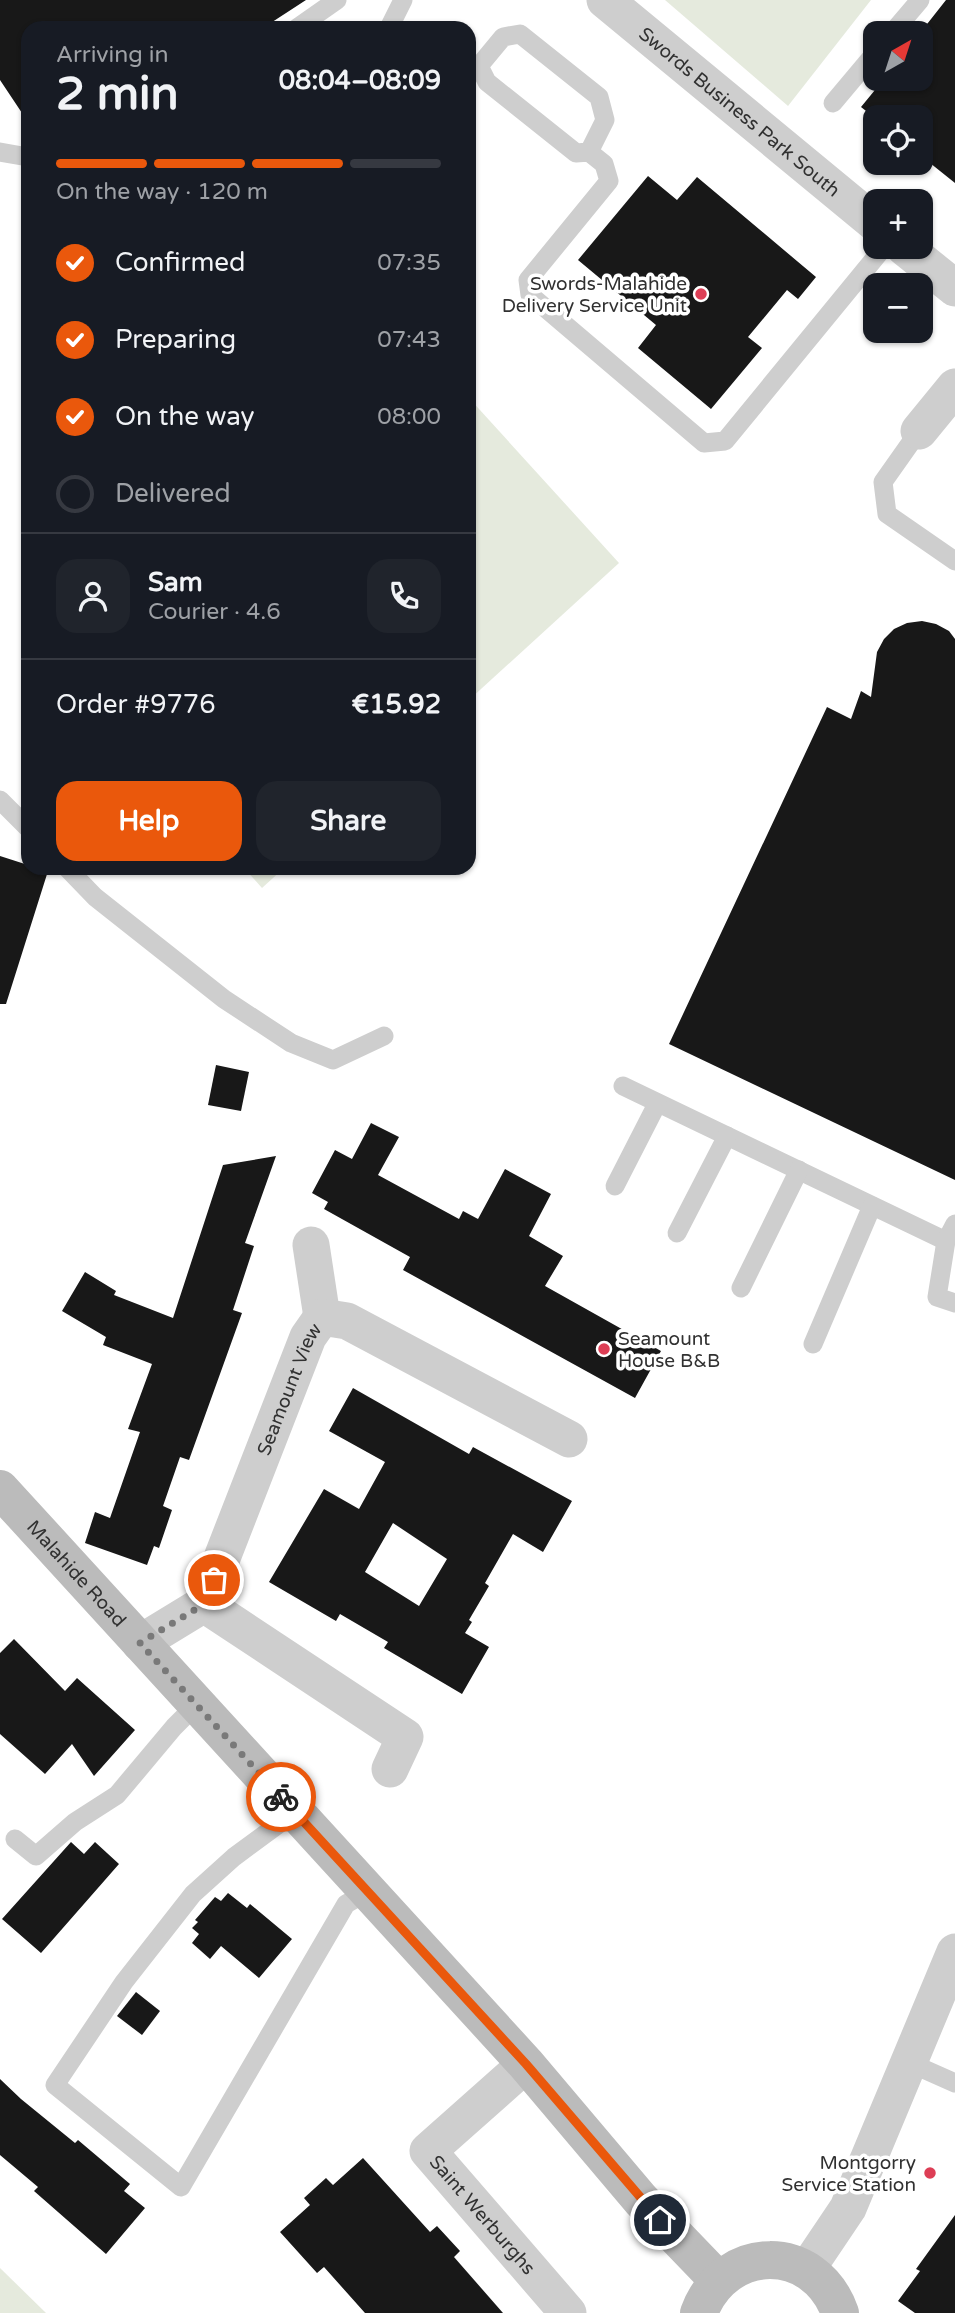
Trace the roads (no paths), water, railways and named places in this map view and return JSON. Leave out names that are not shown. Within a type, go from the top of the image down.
[{"type":"main road","name":"Malahide Road","points":[[0,1489],[526,2064],[641,2200],[718,2280]]},
{"type":"main road","points":[[699,2313],[704,2298],[718,2280],[737,2267],[760,2260],[784,2261],[807,2269],[824,2282],[841,2313]]},
{"type":"street","name":"Swords Business Park South","points":[[605,0],[863,213]]},
{"type":"street","points":[[919,259],[955,288]]},
{"type":"street","points":[[919,431],[955,387]]},
{"type":"street","points":[[310,1245],[322,1317]]},
{"type":"street","name":"Seamount View","points":[[204,1604],[308,1338],[322,1317],[347,1321],[569,1439]]},
{"type":"street","points":[[140,1643],[204,1604],[405,1737],[390,1769]]},
{"type":"street","points":[[807,2269],[848,2208],[955,1952]]},
{"type":"street","name":"Saint Werburghs","points":[[526,2064],[428,2151],[568,2313]]},
{"type":"lane","points":[[307,21],[337,0]]},
{"type":"lane","points":[[392,21],[403,0]]},
{"type":"lane","points":[[902,21],[920,0]]},
{"type":"lane","points":[[589,152],[605,120],[599,97],[520,34],[503,37],[480,66],[487,82],[576,153],[589,152],[604,164],[609,181],[528,280],[530,295],[704,443],[724,441],[874,259]]},
{"type":"lane","points":[[833,103],[863,68]]},
{"type":"lane","points":[[0,152],[21,156]]},
{"type":"lane","points":[[919,431],[883,482],[887,514],[955,561]]},
{"type":"lane","points":[[0,800],[21,821]]},
{"type":"lane","points":[[74,875],[95,897],[213,991],[291,1043],[333,1060],[384,1036]]},
{"type":"lane","points":[[623,1086],[872,1206],[951,1232],[937,1297],[955,1303]]},
{"type":"lane","points":[[615,1186],[657,1104]]},
{"type":"lane","points":[[677,1233],[727,1136]]},
{"type":"lane","points":[[741,1288],[799,1170]]},
{"type":"lane","points":[[813,1344],[872,1206]]},
{"type":"lane","points":[[15,1839],[36,1856],[75,1822],[117,1795],[196,1705]]},
{"type":"lane","points":[[295,1812],[234,1857],[194,1894],[124,1983],[55,2085],[181,2187],[346,1904],[367,1892]]},
{"type":"lane","points":[[910,2063],[955,2083]]},
{"type":"place","name":"Swords-Malahide Delivery Service Unit","points":[[701,294]]},
{"type":"place","name":"Seamount House B&B","points":[[604,1349]]},
{"type":"place","name":"Montgorry Service Station","points":[[930,2173]]}]
